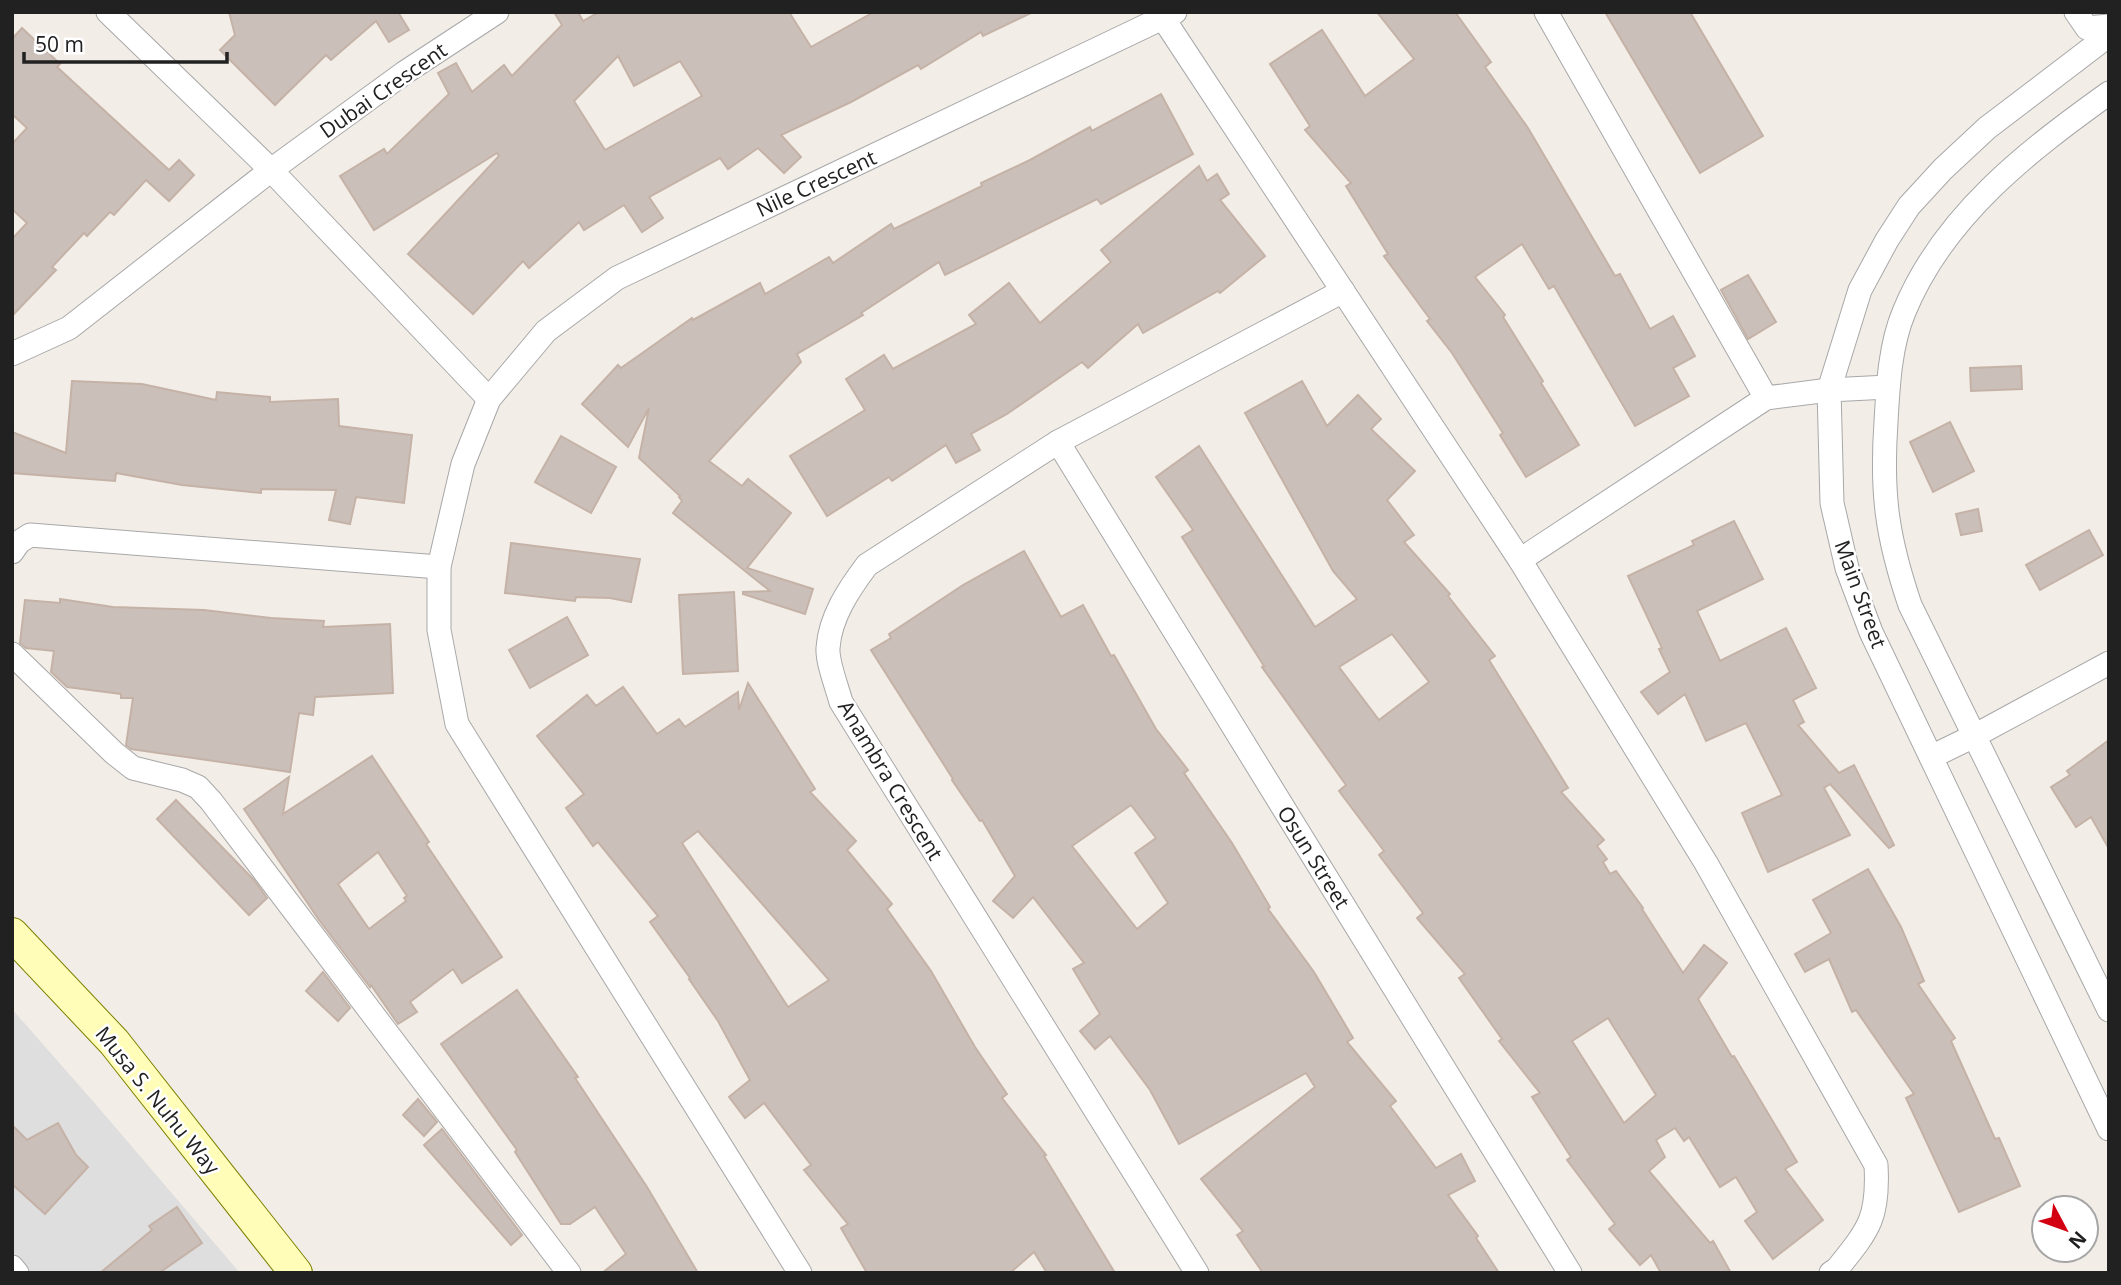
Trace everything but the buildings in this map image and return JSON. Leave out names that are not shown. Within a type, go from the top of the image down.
[{"type":"street","points":[[108,12],[271,170],[489,399]]},
{"type":"street","name":"Dubai Crescent","points":[[12,354],[69,328],[271,170],[404,73],[497,12]]},
{"type":"street","points":[[1546,12],[1766,398]]},
{"type":"street","points":[[2076,12],[2087,28],[2109,26]]},
{"type":"street","points":[[1169,15],[1343,291],[1520,560],[1706,863],[1876,1165],[1877,1196],[1867,1231],[1831,1273]]},
{"type":"street","name":"Nile Crescent","points":[[800,1273],[457,724],[439,631],[439,567],[463,464],[489,399],[546,331],[617,278],[1169,15]]},
{"type":"street","name":"Main Street","points":[[2109,35],[1987,128],[1943,169],[1909,206],[1860,290],[1829,390],[1832,503],[1847,568],[1871,632],[2109,1129]]},
{"type":"street","name":"Main Street","points":[[2109,93],[2067,122],[1997,180],[1931,260],[1903,313],[1888,387],[1883,455],[1884,504],[1894,558],[1910,605],[2109,1010]]},
{"type":"street","name":"Anambra Crescent","points":[[1197,1273],[841,702],[827,650],[834,621],[848,590],[867,565],[1058,442],[1343,291]]},
{"type":"street","points":[[1520,560],[1766,398],[1829,390],[1888,387]]},
{"type":"street","name":"Osun Street","points":[[1058,442],[1570,1273]]},
{"type":"street","points":[[12,552],[19,542],[30,535],[439,567]]},
{"type":"street","points":[[12,654],[114,754],[133,768],[182,780],[198,787],[211,801],[569,1273]]},
{"type":"street","points":[[1931,757],[2109,663]]},
{"type":"street","name":"Musa S. Nuhu Way","points":[[12,934],[114,1042],[296,1273]]},
{"type":"street","points":[[12,1267],[17,1273]]},
{"type":"shaded area","points":[[12,1009],[98,1107],[240,1273],[12,1273]]}]
